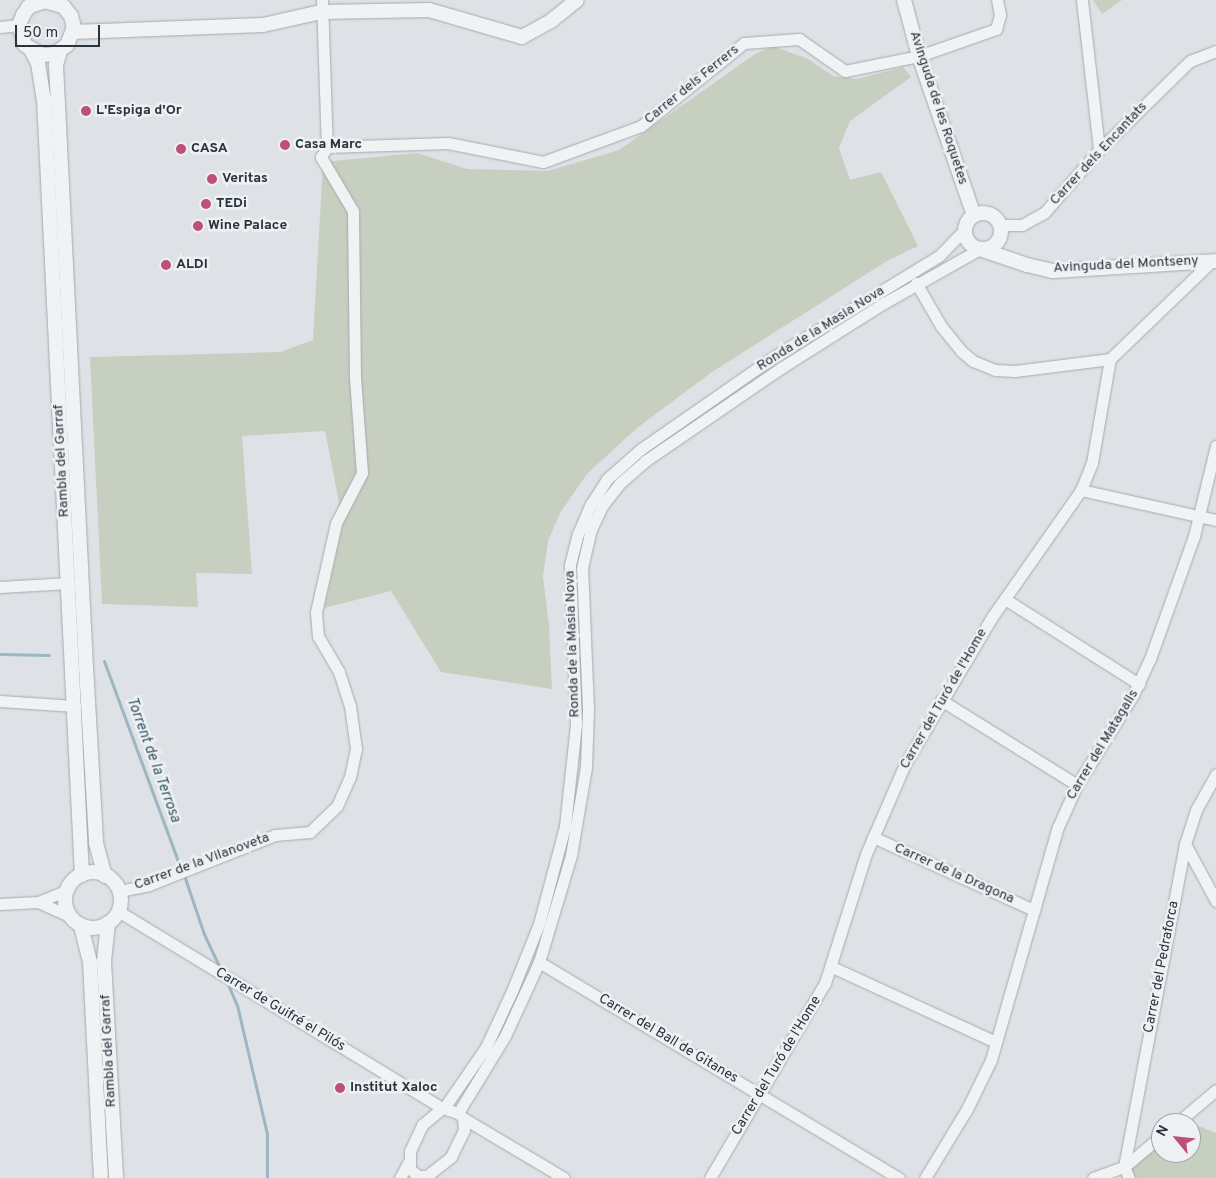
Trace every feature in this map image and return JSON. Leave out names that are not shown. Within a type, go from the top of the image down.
[{"type":"street","points":[[0,27],[20,25],[31,4],[45,0],[57,2],[71,16],[73,32],[264,25],[322,6],[429,10],[522,37],[551,21],[577,0]]},
{"type":"street","name":"Avinguda de les Roquetes","points":[[904,0],[919,56],[974,216]]},
{"type":"street","name":"Carrer dels Ferrers","points":[[326,147],[448,144],[543,162],[641,126],[744,43],[799,39],[845,71],[919,56],[996,30],[1000,15],[997,0]]},
{"type":"street","points":[[1082,0],[1099,150]]},
{"type":"street","points":[[322,6],[326,147]]},
{"type":"street","name":"Rambla del Garraf","points":[[20,25],[21,36],[38,63],[44,100],[69,583],[79,651]]},
{"type":"street","name":"Rambla del Garraf","points":[[73,32],[67,45],[60,52],[56,65],[79,651],[96,843],[105,876],[119,891]]},
{"type":"street","points":[[31,50],[43,55],[60,52]]},
{"type":"street","name":"Carrer dels Encantats","points":[[1001,229],[1022,225],[1044,213],[1099,150],[1190,60],[1216,52]]},
{"type":"street","name":"Carrer de la Vilanoveta","points":[[119,891],[149,885],[275,836],[310,832],[338,806],[350,778],[356,749],[350,706],[339,672],[318,636],[316,612],[336,523],[362,473],[356,377],[353,211],[321,157],[326,147]]},
{"type":"street","points":[[1001,229],[995,245],[980,249],[968,240],[966,228],[974,216],[991,214],[1001,229],[1008,256]]},
{"type":"street","name":"Ronda de la Masia Nova","points":[[408,1163],[414,1140],[422,1125],[443,1108],[486,1047],[512,991],[539,924],[565,826],[576,724],[576,658],[570,565],[578,534],[591,504],[607,480],[641,449],[775,356],[939,256],[966,228]]},
{"type":"street","name":"Ronda de la Masia Nova","points":[[461,1115],[505,1036],[538,962],[571,855],[586,767],[588,708],[582,568],[590,532],[602,506],[620,483],[646,461],[781,368],[916,283],[980,249]]},
{"type":"street","name":"Avinguda del Montseny","points":[[980,249],[1008,256],[1027,266],[1053,270],[1214,261]]},
{"type":"street","points":[[916,283],[940,326],[961,351],[974,361],[995,370],[1015,371],[1110,359],[1214,261]]},
{"type":"street","name":"Carrer del Turó de l'Home","points":[[710,1178],[832,967],[873,837],[905,764],[941,700],[1005,598],[1081,490],[1092,463],[1110,359]]},
{"type":"street","name":"Carrer del Matagalls","points":[[925,1178],[967,1109],[996,1042],[1058,827],[1077,785],[1139,684],[1198,516],[1216,446]]},
{"type":"street","points":[[1081,490],[1216,520]]},
{"type":"street","points":[[0,587],[69,583]]},
{"type":"street","points":[[1005,598],[1139,684]]},
{"type":"street","name":"Rambla del Garraf","points":[[80,666],[75,706],[82,875]]},
{"type":"street","points":[[941,700],[1077,785]]},
{"type":"street","points":[[0,701],[75,706]]},
{"type":"street","name":"Carrer del Pedraforca","points":[[1124,1167],[1185,844],[1196,810],[1216,774]]},
{"type":"street","name":"Carrer de la Dragona","points":[[873,837],[1034,910]]},
{"type":"street","points":[[1185,844],[1216,902]]},
{"type":"street","points":[[0,904],[38,902],[68,890],[82,875],[105,876]]},
{"type":"street","points":[[68,890],[65,903],[70,916]]},
{"type":"street","points":[[38,902],[70,916],[81,926],[95,928],[108,923],[118,911],[119,891]]},
{"type":"street","name":"Carrer de Guifré el Pilós","points":[[118,911],[443,1108],[461,1115],[564,1178]]},
{"type":"street","name":"Rambla del Garraf","points":[[108,923],[104,962],[116,1178]]},
{"type":"street","name":"Rambla del Garraf","points":[[81,926],[90,962],[101,1178]]},
{"type":"street","name":"Carrer del Ball de Gitanes","points":[[538,962],[899,1178]]},
{"type":"street","points":[[832,967],[996,1042]]},
{"type":"street","points":[[1188,1113],[1216,1090]]},
{"type":"street","points":[[408,1163],[413,1173],[424,1177],[445,1163],[458,1145],[464,1130],[461,1115]]},
{"type":"street","points":[[1093,1178],[1124,1167],[1151,1144]]},
{"type":"street","points":[[400,1178],[408,1163]]},
{"type":"street","points":[[1124,1167],[1129,1178]]},
{"type":"green space","points":[[1093,0],[1122,0],[1102,14]]},
{"type":"green space","points":[[773,46],[808,59],[833,76],[857,79],[903,67],[911,77],[850,121],[839,148],[850,180],[881,172],[918,246],[887,261],[712,372],[637,428],[587,474],[560,513],[548,541],[543,576],[549,625],[552,689],[441,672],[391,591],[324,608],[343,523],[325,431],[242,436],[252,574],[196,573],[198,607],[102,604],[90,357],[280,352],[313,340],[323,162],[417,153],[467,169],[548,171],[619,150],[755,54]]},
{"type":"green space","points":[[1201,1127],[1216,1133],[1216,1178],[1129,1178],[1124,1167],[1151,1144],[1151,1163],[1201,1163]]},
{"type":"waterway","name":"Torrent de la Terrosa","points":[[0,654],[49,655]]},
{"type":"waterway","name":"Torrent de la Terrosa","points":[[104,661],[180,866]]},
{"type":"waterway","points":[[185,878],[204,934],[221,970]]},
{"type":"waterway","name":"Torrent de la Terrosa","points":[[227,982],[237,1005],[267,1134],[267,1178]]},
{"type":"place","name":"L'Espiga d'Or","points":[[86,111]]},
{"type":"place","name":"Casa Marc","points":[[285,145]]},
{"type":"place","name":"CASA","points":[[181,149]]},
{"type":"place","name":"Veritas","points":[[212,179]]},
{"type":"place","name":"TEDi","points":[[206,204]]},
{"type":"place","name":"Wine Palace","points":[[198,226]]},
{"type":"place","name":"ALDI","points":[[166,265]]},
{"type":"place","name":"Institut Xaloc","points":[[340,1088]]}]
